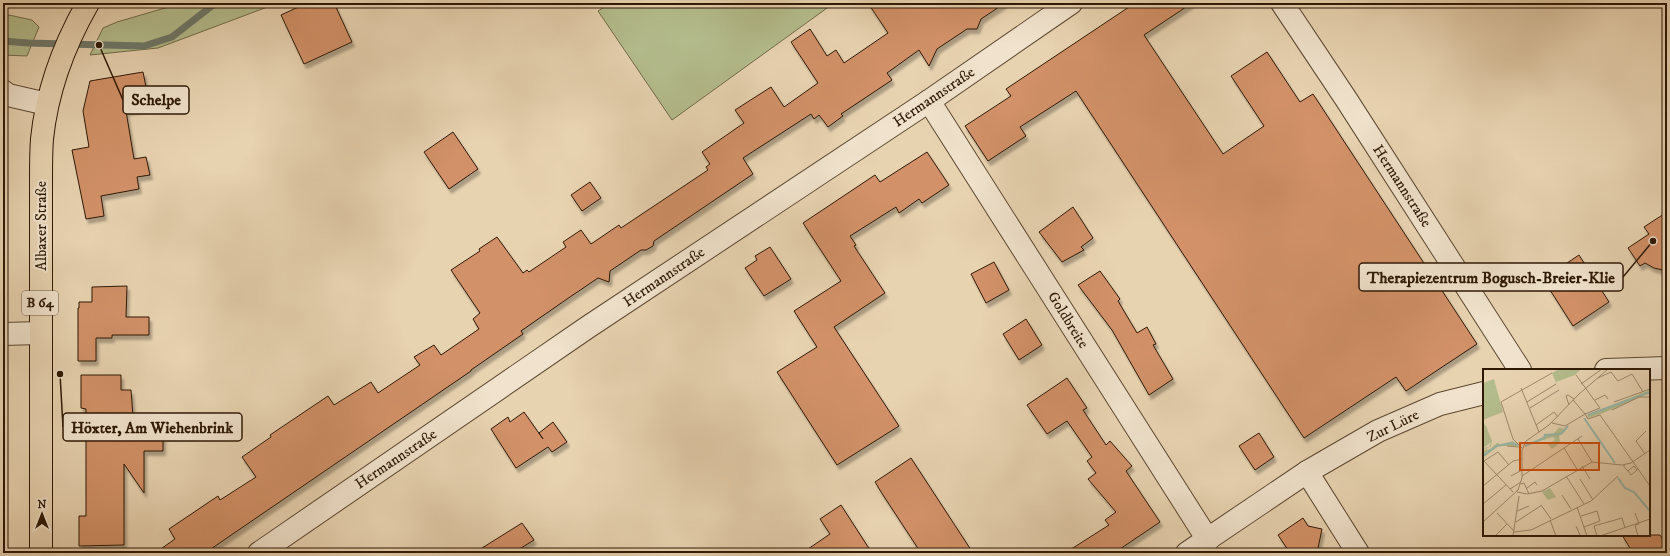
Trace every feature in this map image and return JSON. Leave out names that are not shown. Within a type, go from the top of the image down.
[{"type":"main road","name":"Albaxer Straße","points":[[41,553],[40,333],[42,139],[47,104],[61,56],[88,3]]},
{"type":"street","name":"Hermannstraße","points":[[259,553],[588,327],[929,101],[1072,3]]},
{"type":"street","name":"Hermannstraße","points":[[1282,3],[1346,99],[1519,369]]},
{"type":"street","points":[[3,91],[8,95],[47,104]]},
{"type":"street","name":"Goldbreite","points":[[929,101],[1208,540]]},
{"type":"street","points":[[3,334],[40,333]]},
{"type":"street","points":[[1636,369],[1667,368]]},
{"type":"street","name":"Zur Lüre","points":[[1187,553],[1307,472],[1378,431],[1440,404],[1483,393]]},
{"type":"street","points":[[1307,472],[1358,553]]},
{"type":"green space","points":[[182,3],[278,3],[158,48],[90,55],[103,28],[117,22]]},
{"type":"green space","points":[[611,3],[834,3],[672,120],[598,11]]},
{"type":"green space","points":[[9,15],[32,20],[39,27],[27,56],[3,55],[3,20]]},
{"type":"building","points":[[307,3],[334,3],[352,42],[304,64],[281,15]]},
{"type":"building","points":[[868,3],[1005,3],[981,19],[977,29],[967,29],[937,49],[929,66],[919,50],[887,73],[892,80],[841,114],[843,116],[828,127],[819,115],[814,119],[811,114],[743,158],[753,174],[654,241],[653,246],[646,250],[641,250],[610,271],[609,282],[598,278],[521,331],[523,334],[471,371],[205,553],[155,553],[175,539],[169,529],[218,496],[220,500],[256,477],[242,457],[271,437],[270,435],[328,396],[334,405],[371,382],[378,393],[420,365],[414,357],[434,345],[441,355],[479,329],[473,319],[480,313],[451,270],[480,251],[479,249],[497,237],[523,273],[527,270],[529,272],[566,247],[563,242],[581,230],[591,244],[619,225],[621,228],[708,170],[706,167],[710,164],[702,152],[744,123],[735,110],[771,87],[784,107],[818,83],[791,42],[810,29],[827,56],[836,50],[844,63],[888,33]]},
{"type":"building","points":[[1135,3],[1192,3],[1144,35],[1223,154],[1264,126],[1231,76],[1267,52],[1300,102],[1313,94],[1477,344],[1406,391],[1396,377],[1304,438],[1076,91],[1020,127],[1026,136],[988,161],[965,126],[1011,96],[1006,89]]},
{"type":"building","points":[[143,72],[150,107],[126,111],[134,159],[146,157],[150,175],[137,177],[139,189],[101,196],[104,216],[86,219],[72,150],[89,147],[83,111],[90,81]]},
{"type":"building","points":[[453,132],[478,169],[449,189],[424,152]]},
{"type":"building","points":[[927,152],[949,185],[922,203],[919,199],[899,213],[896,207],[850,236],[856,245],[854,246],[885,293],[834,327],[899,426],[837,465],[777,372],[817,347],[794,311],[841,281],[803,223],[875,175],[880,182]]},
{"type":"building","points":[[590,182],[601,198],[582,211],[571,195]]},
{"type":"building","points":[[1073,207],[1093,238],[1081,247],[1084,250],[1062,262],[1039,232]]},
{"type":"building","points":[[1667,212],[1667,271],[1654,268],[1645,263],[1640,266],[1628,248],[1649,234],[1644,227]]},
{"type":"building","points":[[770,247],[791,279],[764,296],[745,268],[757,260],[755,256]]},
{"type":"building","points":[[1579,255],[1609,302],[1573,326],[1543,279]]},
{"type":"building","points":[[994,262],[1009,290],[986,303],[971,274]]},
{"type":"building","points":[[1100,271],[1120,299],[1118,301],[1137,333],[1147,327],[1156,344],[1153,345],[1173,379],[1149,395],[1112,330],[1078,285]]},
{"type":"building","points":[[127,286],[126,317],[149,317],[149,335],[112,335],[112,338],[96,338],[96,361],[78,361],[79,302],[92,302],[92,287]]},
{"type":"building","points":[[1026,319],[1042,345],[1019,360],[1003,334]]},
{"type":"building","points":[[81,375],[121,375],[121,390],[131,390],[134,430],[163,430],[163,451],[144,451],[144,493],[124,464],[124,545],[79,546],[79,516],[86,516],[86,409],[81,408]]},
{"type":"building","points":[[1067,378],[1087,408],[1083,410],[1106,445],[1110,441],[1132,466],[1126,471],[1160,522],[1114,553],[1065,553],[1109,525],[1105,520],[1116,512],[1088,479],[1096,473],[1087,461],[1092,457],[1067,421],[1047,434],[1027,405]]},
{"type":"building","points":[[524,412],[543,439],[539,433],[553,422],[567,442],[552,452],[548,447],[516,468],[491,429],[508,417],[510,422]]},
{"type":"building","points":[[1259,433],[1274,457],[1255,470],[1239,446]]},
{"type":"building","points":[[911,458],[973,553],[921,553],[883,495],[875,482]]},
{"type":"building","points":[[841,505],[872,553],[802,553],[830,534],[820,519]]},
{"type":"building","points":[[1303,518],[1308,526],[1322,529],[1317,553],[1290,553],[1278,535]]},
{"type":"building","points":[[522,523],[534,540],[513,553],[474,553]]},
{"type":"building","points":[[1660,535],[1667,546],[1667,553],[1633,553],[1623,536]]},
{"type":"waterway","points":[[3,41],[144,46],[172,37],[213,5],[218,3]]},
{"type":"place","name":"Schelpe","points":[[99,45]]},
{"type":"place","name":"Therapiezentrum Bogusch-Breier-Klie","points":[[1653,241]]},
{"type":"place","name":"Höxter, Am Wiehenbrink","points":[[60,374]]}]
